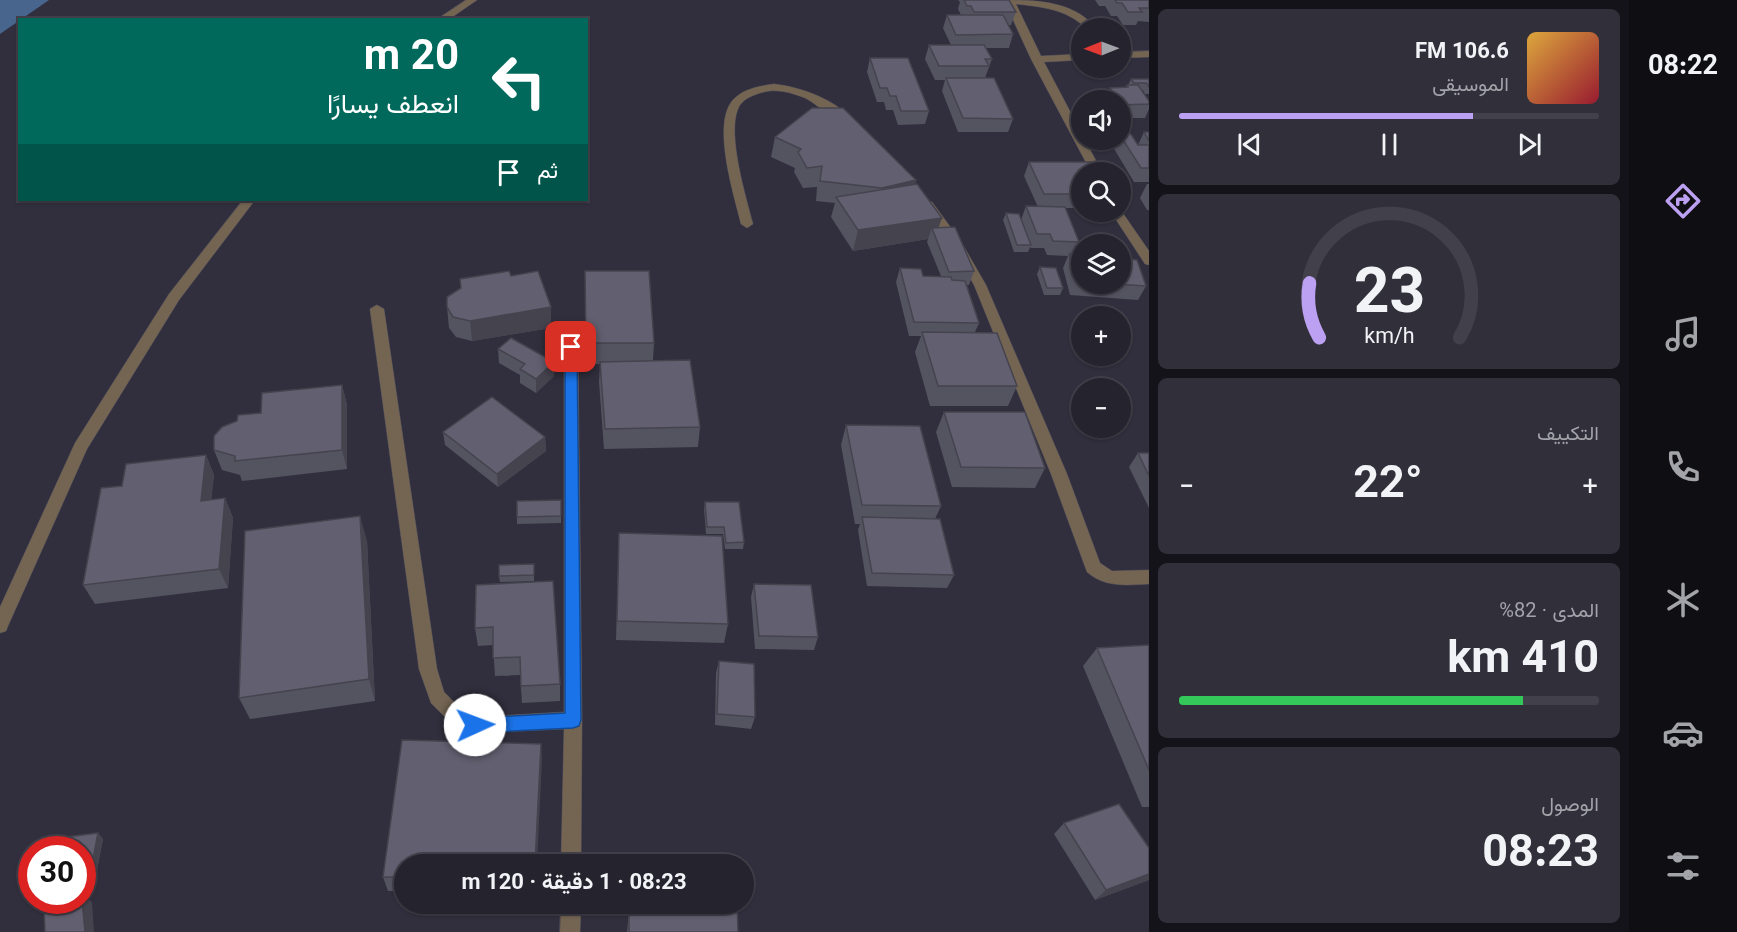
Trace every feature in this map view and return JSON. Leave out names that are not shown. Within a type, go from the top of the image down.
[{"type":"street","points":[[444,18],[472,0]]},
{"type":"street","points":[[1010,0],[1056,6],[1078,18]]},
{"type":"street","points":[[1010,0],[1053,94],[1091,162]]},
{"type":"street","points":[[1131,55],[1149,54]]},
{"type":"street","points":[[1036,59],[1071,57]]},
{"type":"street","points":[[747,224],[733,164],[731,112],[741,97],[773,86],[788,87],[816,98],[854,125]]},
{"type":"street","points":[[919,195],[954,240],[980,285],[1059,474],[1093,567],[1100,575],[1110,578],[1149,577]]},
{"type":"street","points":[[0,626],[80,447],[174,297],[248,201]]},
{"type":"street","points":[[1124,222],[1149,261]]},
{"type":"street","points":[[377,309],[428,669],[437,697],[456,716],[475,725],[573,720]]},
{"type":"street","points":[[571,347],[573,720],[571,854]]},
{"type":"street","points":[[570,932],[571,914]]},
{"type":"water","points":[[0,0],[49,0],[23,18],[18,18],[18,22],[0,34]]},
{"type":"building","points":[[964,0],[1009,0],[1016,12],[974,12]]},
{"type":"building","points":[[1115,0],[1149,0],[1149,8],[1139,8],[1142,12],[1128,12],[1122,3],[1117,3]]},
{"type":"building","points":[[947,15],[1003,15],[1013,34],[956,35]]},
{"type":"building","points":[[929,45],[984,45],[992,59],[985,59],[989,66],[939,66]]},
{"type":"building","points":[[870,58],[908,58],[929,111],[901,111],[896,96],[890,96],[887,88],[880,88]]},
{"type":"building","points":[[946,78],[994,78],[1013,119],[963,118]]},
{"type":"building","points":[[1131,79],[1149,79],[1149,87],[1146,83],[1134,83]]},
{"type":"building","points":[[1127,85],[1138,85],[1149,104],[1131,105],[1131,90],[1111,90],[1110,88],[1128,87]]},
{"type":"building","points":[[812,108],[843,108],[916,180],[882,188],[820,181],[822,166],[807,168],[798,152],[801,149],[775,137]]},
{"type":"building","points":[[1131,134],[1138,145],[1149,145],[1149,168],[1141,168],[1130,150]]},
{"type":"building","points":[[1029,162],[1071,162],[1071,194],[1044,194]]},
{"type":"building","points":[[917,184],[942,218],[858,230],[836,197]]},
{"type":"building","points":[[1026,206],[1065,207],[1076,234],[1071,234],[1071,242],[1053,241],[1050,234],[1037,234]]},
{"type":"building","points":[[1006,213],[1019,214],[1031,245],[1017,245]]},
{"type":"building","points":[[955,227],[974,271],[949,272],[932,228]]},
{"type":"building","points":[[1131,259],[1137,260],[1146,286],[1131,285]]},
{"type":"building","points":[[1040,267],[1056,268],[1063,288],[1047,288]]},
{"type":"building","points":[[900,268],[921,269],[923,276],[951,277],[952,280],[965,281],[979,323],[914,322]]},
{"type":"building","points":[[509,271],[511,276],[538,271],[551,307],[470,321],[453,317],[447,307],[447,297],[461,288],[460,279]]},
{"type":"building","points":[[585,271],[649,271],[654,343],[586,343]]},
{"type":"building","points":[[922,332],[997,333],[1017,386],[938,386]]},
{"type":"building","points":[[511,338],[554,362],[536,379],[520,369],[525,364],[498,349]]},
{"type":"building","points":[[690,360],[700,427],[605,429],[600,362]]},
{"type":"building","points":[[342,385],[342,450],[235,461],[235,456],[214,450],[214,436],[222,427],[237,421],[238,415],[261,413],[262,393]]},
{"type":"building","points":[[492,397],[545,437],[497,474],[443,432]]},
{"type":"building","points":[[944,412],[1025,412],[1045,468],[961,467]]},
{"type":"building","points":[[846,425],[920,426],[941,506],[862,505]]},
{"type":"building","points":[[1138,453],[1149,453],[1149,476]]},
{"type":"building","points":[[206,455],[201,501],[225,498],[219,569],[83,585],[101,488],[122,486],[126,464]]},
{"type":"building","points":[[561,500],[561,516],[517,517],[517,501]]},
{"type":"building","points":[[705,502],[739,502],[744,542],[726,543],[724,527],[707,527]]},
{"type":"building","points":[[360,516],[369,679],[239,698],[245,531]]},
{"type":"building","points":[[862,517],[940,519],[954,575],[872,573]]},
{"type":"building","points":[[619,533],[722,536],[728,624],[617,621]]},
{"type":"building","points":[[534,564],[534,575],[499,576],[499,565]]},
{"type":"building","points":[[553,581],[560,684],[521,686],[520,657],[493,658],[493,627],[475,628],[476,585]]},
{"type":"building","points":[[754,584],[811,585],[818,637],[759,636]]},
{"type":"building","points":[[1149,645],[1149,770],[1097,648]]},
{"type":"building","points":[[719,661],[754,664],[755,717],[717,714]]},
{"type":"building","points":[[402,740],[541,744],[536,854],[394,854],[394,877],[383,877]]},
{"type":"building","points":[[1119,804],[1149,848],[1149,874],[1106,890],[1064,823]]},
{"type":"building","points":[[98,833],[96,843],[96,836],[75,836]]},
{"type":"building","points":[[44,914],[83,914],[85,932],[45,932]]},
{"type":"building","points":[[629,914],[737,914],[738,932],[629,932]]},
{"type":"route","points":[[475,725],[573,720],[571,347]]}]
